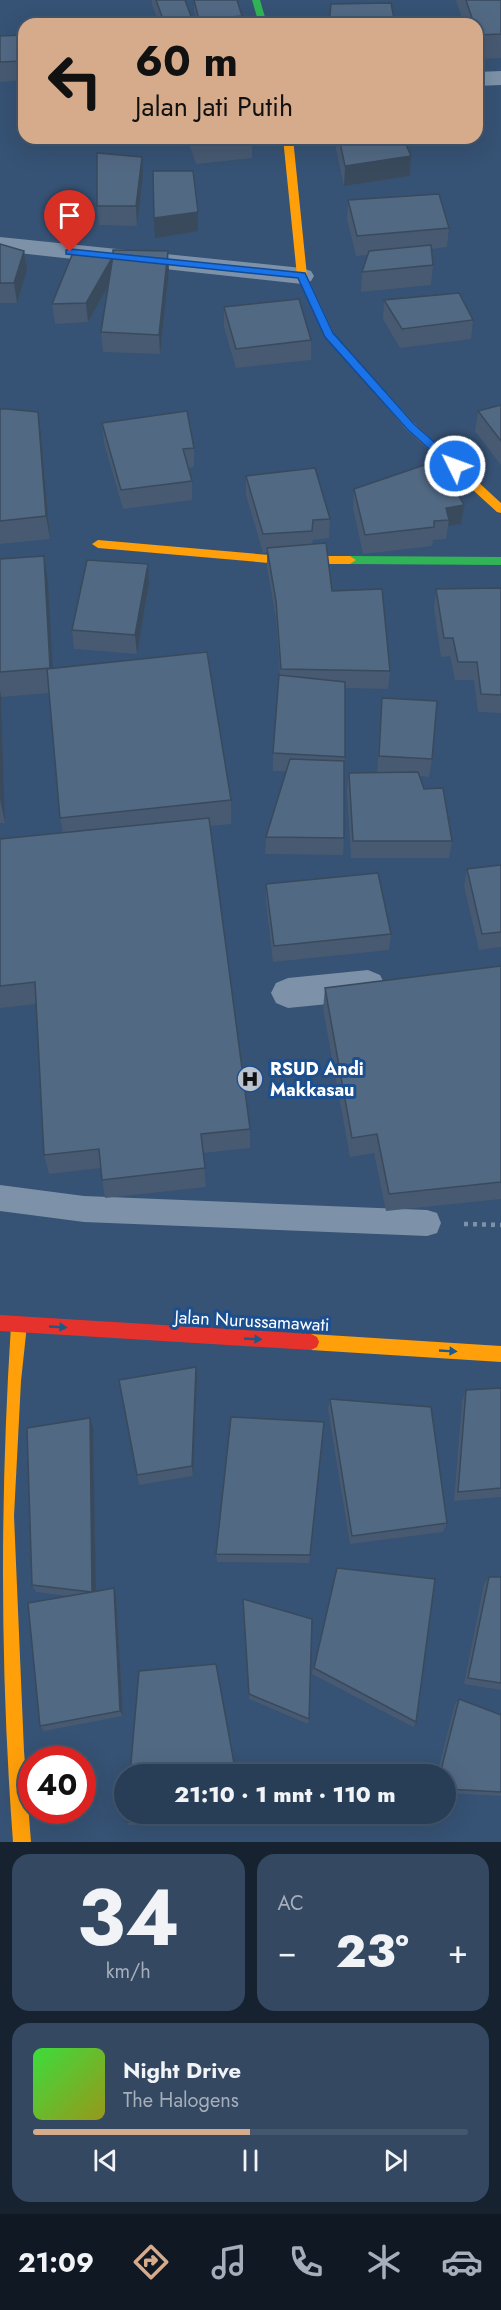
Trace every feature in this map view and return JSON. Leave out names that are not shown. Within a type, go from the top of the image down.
[{"type":"street","points":[[256,0],[261,18]]},
{"type":"street","points":[[483,79],[501,78]]},
{"type":"street","points":[[289,144],[302,276],[329,335],[410,426],[501,509]]},
{"type":"street","points":[[0,244],[302,276]]},
{"type":"street","points":[[98,544],[281,560],[501,561]]},
{"type":"street","points":[[288,993],[403,981]]},
{"type":"street","name":"Jalan Nurussamawati","points":[[0,1323],[501,1354]]},
{"type":"street","points":[[19,1325],[13,1381],[6,1516],[15,1751],[22,1842]]},
{"type":"lane","points":[[0,1198],[84,1209],[428,1223]]},
{"type":"building","points":[[156,0],[185,0],[192,18],[163,18]]},
{"type":"building","points":[[194,0],[237,0],[242,16],[220,18],[198,18]]},
{"type":"building","points":[[466,0],[501,0],[501,34],[483,35],[483,18],[472,18]]},
{"type":"building","points":[[391,3],[394,18],[330,18],[331,4]]},
{"type":"building","points":[[18,35],[18,61],[0,62],[0,36]]},
{"type":"building","points":[[340,144],[406,144],[411,156],[345,166]]},
{"type":"building","points":[[97,153],[142,157],[136,206],[97,206]]},
{"type":"building","points":[[153,171],[193,171],[198,212],[154,218]]},
{"type":"building","points":[[439,194],[449,228],[357,236],[348,200]]},
{"type":"building","points":[[0,244],[24,251],[14,283],[0,283]]},
{"type":"building","points":[[431,245],[433,265],[362,272],[369,251]]},
{"type":"building","points":[[74,250],[113,256],[86,303],[52,304]]},
{"type":"building","points":[[113,250],[168,251],[159,335],[101,332]]},
{"type":"building","points":[[459,293],[473,320],[402,329],[384,300]]},
{"type":"building","points":[[299,299],[311,340],[236,349],[224,307]]},
{"type":"building","points":[[501,405],[501,441],[478,411]]},
{"type":"building","points":[[0,409],[38,412],[46,516],[0,521]]},
{"type":"building","points":[[187,411],[194,448],[183,449],[192,481],[121,490],[102,423]]},
{"type":"building","points":[[439,460],[464,505],[446,508],[449,520],[434,521],[434,527],[365,535],[354,489]]},
{"type":"building","points":[[315,468],[330,519],[313,520],[312,531],[263,534],[246,476]]},
{"type":"building","points":[[326,543],[332,591],[382,589],[390,671],[281,669],[276,601],[267,548]]},
{"type":"building","points":[[44,556],[50,668],[0,672],[0,559]]},
{"type":"building","points":[[87,560],[148,564],[135,635],[72,630]]},
{"type":"building","points":[[501,588],[501,695],[481,694],[477,662],[458,662],[453,638],[444,638],[436,589]]},
{"type":"building","points":[[207,652],[231,800],[60,818],[47,669]]},
{"type":"building","points":[[279,675],[345,682],[345,757],[273,753]]},
{"type":"building","points":[[382,698],[437,701],[432,759],[379,756]]},
{"type":"building","points":[[290,759],[344,761],[344,838],[266,837]]},
{"type":"building","points":[[418,772],[424,789],[443,788],[452,841],[353,841],[349,773]]},
{"type":"building","points":[[209,818],[250,1129],[201,1134],[205,1168],[102,1180],[99,1149],[44,1155],[35,982],[0,986],[0,839]]},
{"type":"building","points":[[501,865],[501,932],[482,934],[467,869]]},
{"type":"building","points":[[378,873],[391,934],[274,946],[266,884]]},
{"type":"building","points":[[501,966],[501,1182],[389,1194],[377,1134],[352,1138],[325,988]]},
{"type":"building","points":[[196,1367],[192,1466],[137,1475],[119,1380]]},
{"type":"building","points":[[501,1388],[501,1488],[458,1492],[466,1390]]},
{"type":"building","points":[[330,1399],[431,1407],[447,1523],[352,1536]]},
{"type":"building","points":[[231,1417],[324,1422],[310,1555],[216,1554]]},
{"type":"building","points":[[90,1418],[92,1592],[32,1585],[27,1428]]},
{"type":"building","points":[[337,1568],[435,1579],[416,1722],[314,1668]]},
{"type":"building","points":[[489,1577],[501,1577],[501,1683],[468,1678]]},
{"type":"building","points":[[114,1588],[120,1711],[40,1726],[28,1603]]},
{"type":"building","points":[[243,1599],[312,1619],[309,1719],[249,1694]]},
{"type":"building","points":[[216,1664],[234,1764],[131,1764],[139,1671]]},
{"type":"building","points":[[459,1699],[501,1715],[501,1792],[456,1790],[456,1764],[443,1764]]},
{"type":"traffic: fast","points":[[256,0],[261,18]]},
{"type":"traffic: fast","points":[[350,560],[501,561]]},
{"type":"traffic: slow","points":[[289,144],[302,276],[329,335],[410,426],[501,509]]},
{"type":"traffic: slow","points":[[98,544],[281,560],[350,560]]},
{"type":"traffic: slow","points":[[19,1325],[13,1381],[6,1516],[15,1751],[22,1842]]},
{"type":"traffic: slow","points":[[311,1342],[501,1354]]},
{"type":"traffic: jam","points":[[0,1323],[311,1342]]},
{"type":"place","name":"RSUD Andi Makkasau","points":[[250,1079]]},
{"type":"route","points":[[70,252],[302,276],[329,335],[410,426],[455,466]]}]
